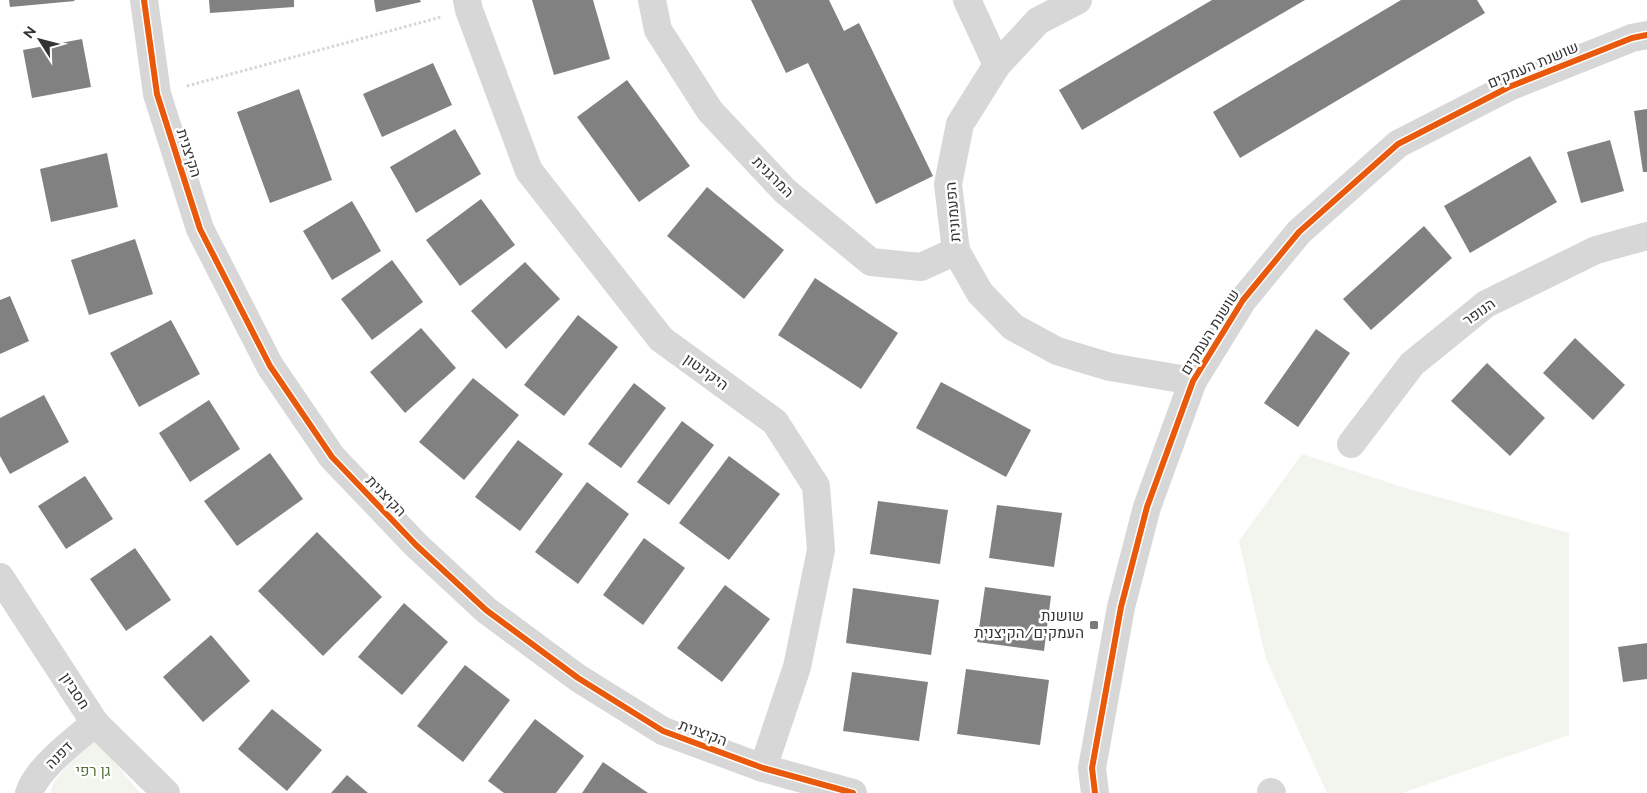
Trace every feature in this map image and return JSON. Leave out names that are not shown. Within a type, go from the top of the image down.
[{"type":"street","name":"הקיצנית","points":[[144,0],[156,94],[200,229],[270,366],[332,457],[416,545],[486,610],[578,678],[663,732],[763,768],[852,793]]},
{"type":"street","name":"המרגנית","points":[[652,0],[658,30],[710,111],[785,191],[871,262],[921,267],[956,250]]},
{"type":"street","points":[[967,0],[997,64]]},
{"type":"street","name":"הפעמונית","points":[[1078,0],[1038,21],[997,64],[960,124],[948,184],[956,250],[980,293],[1014,327],[1057,350],[1110,368],[1193,381]]},
{"type":"street","name":"היקינטון","points":[[468,5],[529,171],[661,339],[775,422],[816,486],[821,550],[797,667],[763,768]]},
{"type":"street","name":"שושנת העמקים","points":[[1095,793],[1092,768],[1121,607],[1147,507],[1193,381],[1243,300],[1299,232],[1398,144],[1509,86],[1632,38],[1647,35]]},
{"type":"street","name":"הנופר","points":[[1351,444],[1412,364],[1486,304],[1596,250],[1647,236]]},
{"type":"street","name":"חסביון","points":[[0,577],[95,723],[166,793]]},
{"type":"street","name":"דפנה","points":[[30,793],[32,784],[59,752],[95,723]]},
{"type":"path","points":[[156,94],[468,5]]},
{"type":"green space","points":[[1302,454],[1405,488],[1569,533],[1569,735],[1402,793],[1327,793],[1266,659],[1239,541]]},
{"type":"green space","name":"גן רפי","points":[[93,736],[140,793],[50,793],[55,780]]},
{"type":"building","points":[[9,0],[74,0],[75,1],[10,7]]},
{"type":"building","points":[[209,0],[294,0],[294,7],[210,13]]},
{"type":"building","points":[[374,0],[420,0],[421,2],[376,12]]},
{"type":"building","points":[[532,0],[593,0],[610,59],[554,75]]},
{"type":"building","points":[[751,0],[829,0],[844,31],[859,23],[933,176],[876,204],[808,63],[786,73]]},
{"type":"building","points":[[1212,0],[1305,0],[1082,130],[1059,90]]},
{"type":"building","points":[[1401,0],[1477,0],[1485,13],[1240,158],[1213,112]]},
{"type":"building","points":[[82,39],[91,87],[32,98],[23,50]]},
{"type":"building","points":[[433,63],[452,105],[382,137],[363,94]]},
{"type":"building","points":[[627,80],[690,166],[639,202],[577,117]]},
{"type":"building","points":[[299,89],[332,180],[270,203],[237,112]]},
{"type":"building","points":[[1647,109],[1647,172],[1643,172],[1634,111]]},
{"type":"building","points":[[455,129],[481,174],[416,213],[390,167]]},
{"type":"building","points":[[1610,140],[1624,191],[1581,203],[1567,152]]},
{"type":"building","points":[[107,153],[118,207],[51,222],[40,169]]},
{"type":"building","points":[[1530,156],[1557,202],[1470,253],[1444,206]]},
{"type":"building","points":[[707,187],[784,250],[744,299],[667,236]]},
{"type":"building","points":[[481,199],[515,245],[460,286],[426,240]]},
{"type":"building","points":[[352,201],[381,251],[332,280],[303,231]]},
{"type":"building","points":[[1424,226],[1452,258],[1371,330],[1343,299]]},
{"type":"building","points":[[135,239],[153,294],[89,315],[71,260]]},
{"type":"building","points":[[392,260],[423,302],[372,340],[341,299]]},
{"type":"building","points":[[525,262],[560,299],[506,349],[471,311]]},
{"type":"building","points":[[815,278],[898,333],[861,389],[778,335]]},
{"type":"building","points":[[10,296],[29,341],[0,354],[0,300]]},
{"type":"building","points":[[578,315],[618,347],[564,416],[524,385]]},
{"type":"building","points":[[171,320],[200,374],[139,407],[110,353]]},
{"type":"building","points":[[421,328],[456,368],[405,413],[370,372]]},
{"type":"building","points":[[1316,329],[1350,353],[1298,427],[1264,403]]},
{"type":"building","points":[[1575,338],[1625,385],[1593,420],[1543,373]]},
{"type":"building","points":[[1487,363],[1545,418],[1510,456],[1451,401]]},
{"type":"building","points":[[473,378],[519,415],[464,480],[419,442]]},
{"type":"building","points":[[941,382],[1031,430],[1006,477],[916,428]]},
{"type":"building","points":[[634,383],[666,408],[621,468],[588,444]]},
{"type":"building","points":[[44,395],[69,442],[10,474],[0,456],[0,418]]},
{"type":"building","points":[[209,400],[240,449],[190,482],[159,433]]},
{"type":"building","points":[[682,421],[714,445],[669,505],[637,482]]},
{"type":"building","points":[[518,440],[563,474],[520,531],[475,497]]},
{"type":"building","points":[[270,453],[303,499],[237,546],[204,501]]},
{"type":"building","points":[[729,456],[780,494],[729,560],[679,523]]},
{"type":"building","points":[[85,476],[113,519],[66,549],[38,506]]},
{"type":"building","points":[[587,482],[629,514],[578,584],[535,552]]},
{"type":"building","points":[[878,501],[948,510],[940,564],[870,554]]},
{"type":"building","points":[[997,505],[1062,513],[1054,567],[989,558]]},
{"type":"building","points":[[317,532],[382,597],[323,656],[258,591]]},
{"type":"building","points":[[644,538],[685,568],[643,625],[603,595]]},
{"type":"building","points":[[135,548],[171,600],[126,631],[90,579]]},
{"type":"building","points":[[725,585],[770,619],[722,682],[677,648]]},
{"type":"building","points":[[985,587],[1051,596],[1044,651],[977,642]]},
{"type":"building","points":[[853,588],[939,600],[931,655],[846,643]]},
{"type":"building","points":[[404,603],[448,642],[402,695],[358,657]]},
{"type":"building","points":[[211,635],[250,681],[203,722],[163,677]]},
{"type":"building","points":[[1647,643],[1647,679],[1623,682],[1618,647]]},
{"type":"building","points":[[465,665],[510,700],[463,762],[417,726]]},
{"type":"building","points":[[966,669],[1049,680],[1040,745],[957,734]]},
{"type":"building","points":[[852,672],[928,682],[919,741],[843,731]]},
{"type":"building","points":[[272,709],[322,750],[287,791],[238,749]]},
{"type":"building","points":[[535,719],[584,756],[556,793],[504,793],[488,781]]},
{"type":"building","points":[[603,762],[648,793],[582,793]]},
{"type":"building","points":[[347,775],[368,793],[331,793]]},
{"type":"cycle path","points":[[144,0],[157,94],[200,229],[270,366],[332,457],[416,545],[486,610],[578,678],[663,731],[763,768],[853,793]]},
{"type":"cycle path","points":[[1095,793],[1092,768],[1121,607],[1147,507],[1193,381],[1243,300],[1299,232],[1398,144],[1509,87],[1632,38],[1647,35]]},
{"type":"place","name":"שושנת העמקים/הקיצנית","points":[[1094,625]]}]
